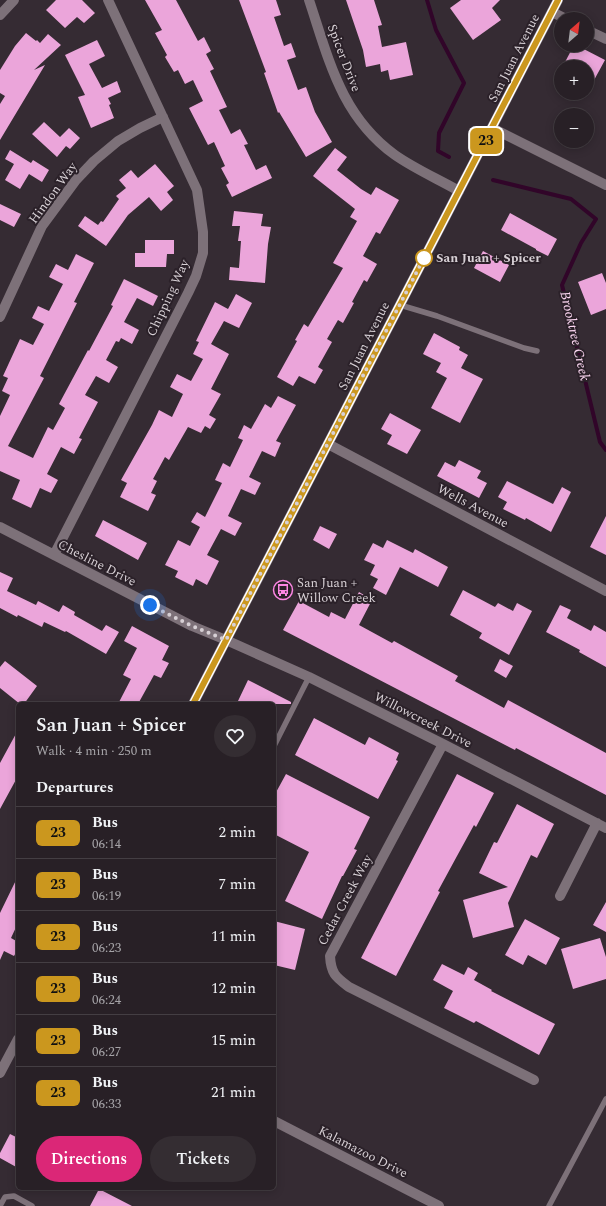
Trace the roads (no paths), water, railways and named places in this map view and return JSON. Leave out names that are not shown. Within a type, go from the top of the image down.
[{"type":"street","points":[[0,15],[14,0]]},
{"type":"street","name":"Chipping Way","points":[[54,555],[188,293],[196,276],[203,253],[203,232],[197,190],[108,0]]},
{"type":"street","name":"Spicer Drive","points":[[309,0],[335,79],[346,101],[360,121],[376,139],[395,155],[459,191]]},
{"type":"street","name":"San Juan Avenue","points":[[194,702],[558,0]]},
{"type":"street","points":[[594,33],[606,39]]},
{"type":"street","name":"Hindon Way","points":[[0,316],[42,226],[76,180],[94,161],[118,141],[163,117]]},
{"type":"street","points":[[492,128],[606,185]]},
{"type":"street","name":"Wells Avenue","points":[[328,444],[606,590]]},
{"type":"street","name":"Chesline Drive","points":[[0,527],[192,626],[226,640]]},
{"type":"street","name":"Willowcreek Drive","points":[[226,640],[309,678],[443,744],[601,826]]},
{"type":"street","name":"Cedar Creek Way","points":[[443,744],[330,956],[331,968],[336,977],[349,987],[534,1080]]},
{"type":"street","points":[[560,896],[601,826]]},
{"type":"street","points":[[0,1073],[16,1043]]},
{"type":"street","name":"Kalamazoo Drive","points":[[276,1122],[439,1206]]},
{"type":"lane","points":[[400,305],[437,316],[524,348],[537,351]]},
{"type":"lane","points":[[276,742],[309,678]]},
{"type":"lane","points":[[549,1206],[606,1099]]},
{"type":"lane","points":[[0,1206],[4,1197],[14,1196],[32,1206]]},
{"type":"waterway","name":"Brooktree Creek","points":[[427,0],[436,30],[464,83],[439,133],[438,151],[449,157]]},
{"type":"waterway","name":"Brooktree Creek","points":[[493,180],[571,199],[596,219],[581,243],[562,285],[600,442],[606,450]]},
{"type":"place","name":"San Juan + Spicer","points":[[424,258]]},
{"type":"place","name":"San Juan + Willow Creek","points":[[283,590]]}]
